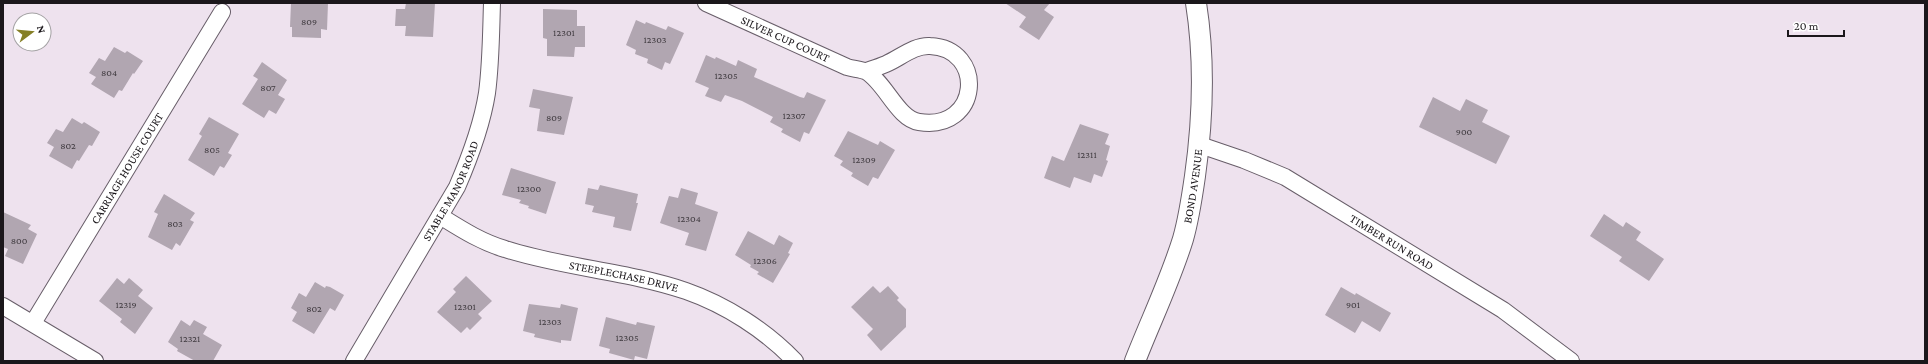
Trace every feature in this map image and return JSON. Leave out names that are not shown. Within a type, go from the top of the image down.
[{"type":"street","name":"STABLE MANOR ROAD","points":[[354,361],[460,180],[480,124],[486,94],[491,55],[492,3]]},
{"type":"street","name":"SILVER CUP COURT","points":[[706,3],[846,67],[866,71]]},
{"type":"street","name":"BOND AVENUE","points":[[1136,361],[1170,278],[1190,210],[1200,145],[1202,110],[1202,58],[1196,3]]},
{"type":"street","name":"CARRIAGE HOUSE COURT","points":[[33,323],[222,12]]},
{"type":"street","points":[[930,46],[939,47],[948,50],[963,63],[969,82],[967,101],[955,116],[937,122],[916,122],[908,118],[901,111],[878,81],[866,71],[885,64],[911,50],[930,46]]},
{"type":"street","name":"TIMBER RUN ROAD","points":[[1200,145],[1244,160],[1285,177],[1503,310],[1571,361]]},
{"type":"street","name":"STEEPLECHASE DRIVE","points":[[440,216],[472,235],[503,249],[663,285],[686,292],[739,317],[782,348],[795,361]]},
{"type":"street","points":[[3,306],[95,361]]},
{"type":"building","points":[[291,3],[328,3],[327,30],[321,29],[321,38],[292,37],[292,27],[290,27]]},
{"type":"building","points":[[406,3],[435,3],[433,37],[405,36],[406,26],[395,26],[396,9],[405,9]]},
{"type":"building","points":[[1005,3],[1050,3],[1044,10],[1054,17],[1039,40],[1019,27],[1026,17]]},
{"type":"building","points":[[543,9],[577,10],[577,26],[585,26],[585,47],[575,47],[574,57],[547,56],[547,39],[543,38]]},
{"type":"building","points":[[636,20],[645,24],[646,22],[666,30],[668,26],[684,33],[670,64],[665,62],[662,70],[647,63],[648,59],[635,54],[636,50],[626,45]]},
{"type":"building","points":[[114,47],[125,53],[127,51],[143,61],[134,74],[133,73],[122,91],[119,90],[114,98],[91,84],[96,77],[89,73],[99,58],[105,61]]},
{"type":"building","points":[[706,55],[715,59],[716,57],[736,66],[738,60],[757,69],[754,77],[800,97],[804,98],[807,92],[826,100],[809,134],[804,132],[800,142],[781,132],[783,129],[770,122],[773,117],[742,101],[725,95],[721,102],[705,96],[709,88],[695,82]]},
{"type":"building","points":[[262,62],[287,80],[278,95],[285,99],[276,114],[269,110],[264,118],[242,104],[258,79],[253,76]]},
{"type":"building","points":[[533,89],[573,97],[564,135],[537,131],[540,109],[529,107]]},
{"type":"building","points":[[1433,97],[1460,111],[1466,99],[1488,110],[1482,122],[1510,136],[1496,164],[1419,127]]},
{"type":"building","points":[[209,117],[239,134],[228,153],[232,155],[224,168],[220,166],[214,176],[188,160],[202,136],[199,134]]},
{"type":"building","points":[[72,118],[82,124],[84,122],[100,132],[92,146],[89,145],[72,169],[49,156],[54,147],[47,143],[56,129],[63,132]]},
{"type":"building","points":[[1080,124],[1109,134],[1105,144],[1110,146],[1106,160],[1108,161],[1102,177],[1094,174],[1091,183],[1074,177],[1070,188],[1044,178],[1052,156],[1064,161]]},
{"type":"building","points":[[848,131],[878,145],[880,141],[895,150],[878,179],[873,177],[868,186],[851,176],[853,173],[840,165],[843,161],[834,156]]},
{"type":"building","points":[[511,168],[556,182],[546,214],[528,208],[529,206],[519,203],[521,200],[502,195]]},
{"type":"building","points":[[600,185],[638,194],[636,203],[638,203],[631,231],[613,227],[615,217],[592,212],[594,206],[585,204],[588,188],[598,190]]},
{"type":"building","points":[[681,188],[698,193],[695,204],[718,212],[706,251],[685,245],[689,233],[660,223],[669,196],[678,198]]},
{"type":"building","points":[[164,194],[195,213],[190,220],[194,222],[180,246],[176,243],[172,250],[148,237],[158,214],[154,212]]},
{"type":"building","points":[[3,212],[31,225],[28,229],[37,234],[23,264],[5,256],[8,249],[3,247]]},
{"type":"building","points":[[1604,214],[1623,227],[1626,222],[1641,232],[1636,240],[1664,259],[1649,281],[1619,261],[1622,257],[1590,236]]},
{"type":"building","points":[[748,231],[774,245],[779,235],[793,243],[788,253],[790,254],[773,283],[757,274],[759,272],[750,267],[751,265],[735,255]]},
{"type":"building","points":[[466,276],[492,301],[478,314],[482,318],[470,330],[467,327],[461,333],[437,312],[456,292],[453,289]]},
{"type":"building","points":[[117,278],[124,284],[129,278],[143,290],[138,296],[153,308],[135,334],[120,322],[122,319],[99,301]]},
{"type":"building","points":[[315,282],[325,288],[326,286],[330,287],[344,295],[335,311],[330,308],[314,334],[292,321],[297,312],[291,308],[299,293],[306,297]]},
{"type":"building","points":[[873,286],[880,293],[888,286],[899,298],[897,300],[906,309],[906,327],[881,351],[867,335],[873,329],[851,307]]},
{"type":"building","points":[[1341,287],[1355,295],[1356,293],[1391,313],[1380,332],[1362,321],[1355,333],[1325,315]]},
{"type":"building","points":[[529,304],[560,308],[561,304],[578,308],[571,341],[561,340],[561,343],[534,337],[535,334],[523,331]]},
{"type":"building","points":[[606,317],[636,325],[637,322],[655,326],[647,359],[635,356],[634,360],[609,353],[610,349],[599,346]]},
{"type":"building","points":[[181,320],[190,326],[194,320],[207,327],[203,334],[222,345],[213,361],[195,361],[177,351],[178,349],[168,342]]}]
